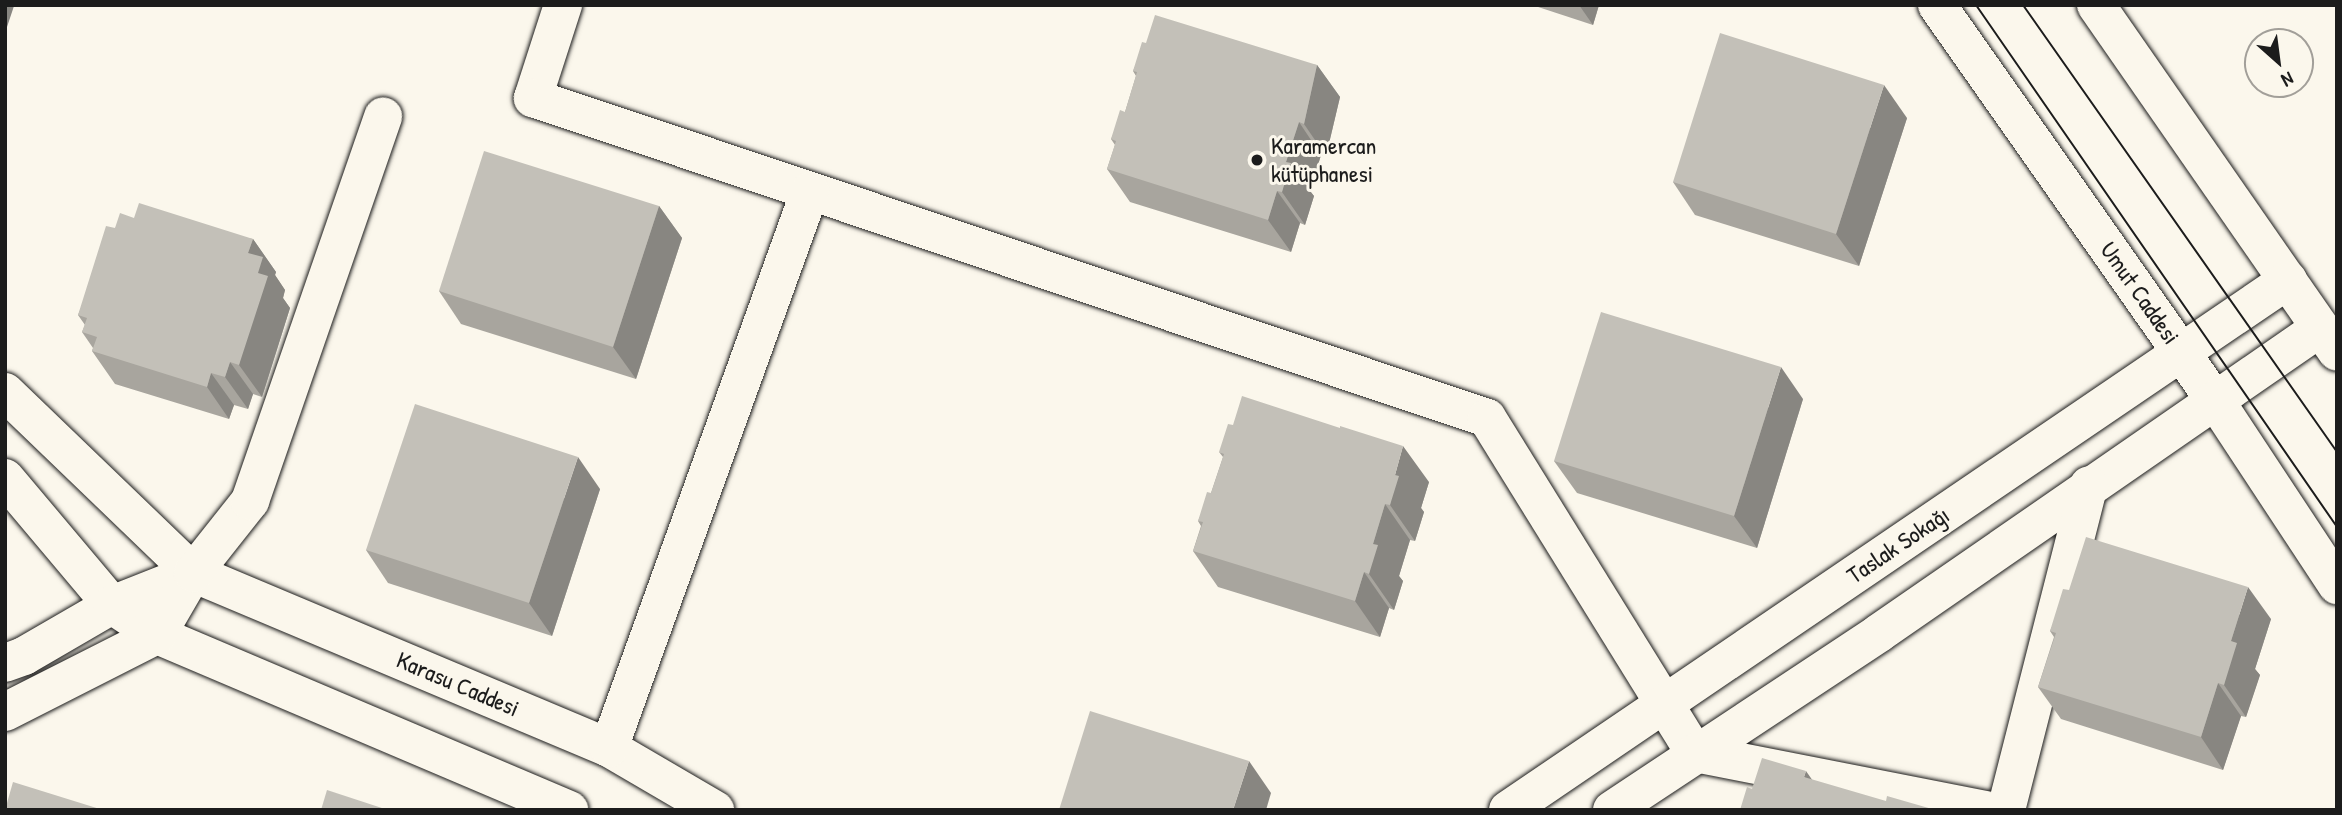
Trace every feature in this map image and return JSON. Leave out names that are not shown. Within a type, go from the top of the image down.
[{"type":"street","points":[[563,5],[533,98],[1487,418],[1695,753],[1985,810]]},
{"type":"street","name":"Umut Caddesi","points":[[1937,5],[2215,400],[2337,585]]},
{"type":"street","points":[[1612,810],[1879,633],[2215,400],[2329,340],[2096,5]]},
{"type":"street","points":[[5,712],[157,635],[193,573],[250,501],[383,116]]},
{"type":"street","points":[[609,748],[810,191]]},
{"type":"street","name":"Taslak Sokağı","points":[[1508,810],[2288,280]]},
{"type":"street","points":[[5,392],[193,573]]},
{"type":"street","points":[[5,478],[112,605],[157,635],[569,810]]},
{"type":"street","points":[[2006,810],[2090,485]]},
{"type":"street","points":[[5,663],[24,656],[112,605],[193,573]]},
{"type":"street","name":"Karasu Caddesi","points":[[193,573],[609,748],[715,810]]},
{"type":"building","points":[[1155,15],[1317,65],[1304,124],[1299,122],[1286,162],[1291,163],[1282,192],[1277,191],[1268,220],[1107,169],[1116,141],[1111,139],[1120,110],[1125,112],[1137,72],[1133,71],[1142,42],[1146,43]]},
{"type":"building","points":[[1720,33],[1884,85],[1836,234],[1673,182]]},
{"type":"building","points":[[484,151],[659,206],[613,347],[439,291]]},
{"type":"building","points":[[139,203],[253,239],[248,253],[263,257],[258,273],[268,276],[239,365],[230,362],[225,377],[211,373],[207,387],[92,351],[97,337],[82,332],[87,318],[78,315],[106,226],[115,228],[120,213],[134,218]]},
{"type":"building","points":[[1601,312],[1781,367],[1734,516],[1554,461]]},
{"type":"building","points":[[1242,396],[1403,446],[1395,475],[1399,476],[1390,505],[1385,504],[1373,544],[1378,545],[1369,574],[1364,572],[1355,601],[1193,551],[1203,522],[1198,521],[1207,492],[1211,493],[1224,454],[1219,452],[1228,424],[1233,425]]},
{"type":"building","points":[[415,404],[578,457],[529,603],[366,550]]},
{"type":"building","points":[[2086,537],[2248,587],[2231,641],[2237,643],[2224,685],[2218,683],[2201,737],[2038,687],[2056,633],[2050,631],[2063,589],[2069,590]]},
{"type":"building","points":[[1090,711],[1249,761],[1233,810],[1059,810]]},
{"type":"building","points":[[1762,758],[1806,771],[1804,777],[1886,801],[1887,796],[1932,809],[1740,810],[1747,787],[1752,789]]},
{"type":"building","points":[[13,782],[103,810],[5,810]]},
{"type":"building","points":[[327,790],[388,810],[321,810]]},
{"type":"tram line","points":[[1976,5],[2337,527]]},
{"type":"tram line","points":[[2023,5],[2337,452]]},
{"type":"place","name":"Karamercan kütüphanesi","points":[[1257,160]]}]
